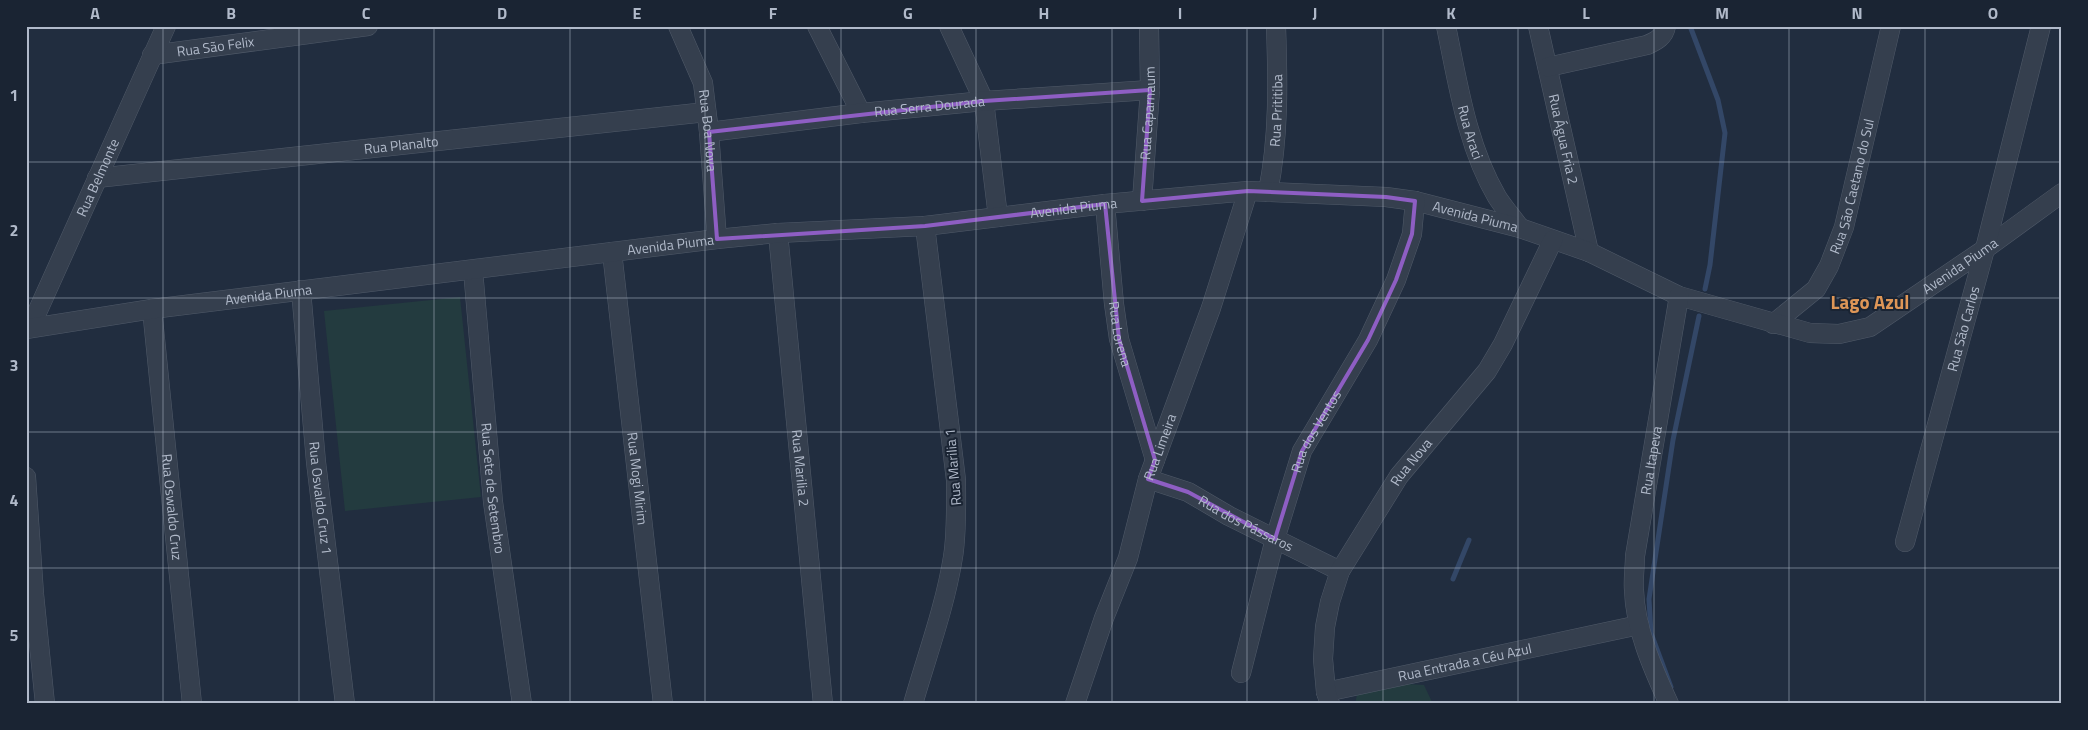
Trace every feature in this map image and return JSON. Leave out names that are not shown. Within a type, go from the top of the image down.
[{"type":"street","name":"Rua Belmonte","points":[[28,329],[166,26]]},
{"type":"street","name":"Rua São Felix","points":[[152,55],[368,26]]},
{"type":"street","name":"Rua Boa Nova","points":[[678,26],[703,83],[710,132],[717,239]]},
{"type":"street","points":[[817,26],[861,113]]},
{"type":"street","points":[[949,26],[984,101],[998,217]]},
{"type":"street","name":"Rua Caparnaum","points":[[1142,200],[1150,90],[1149,26]]},
{"type":"street","name":"Rua Prititiba","points":[[1268,192],[1274,163],[1278,87],[1276,26]]},
{"type":"street","name":"Rua Araci","points":[[1446,26],[1466,117],[1480,162],[1497,198],[1520,228]]},
{"type":"street","name":"Rua Água Fria 2","points":[[1538,26],[1589,252]]},
{"type":"street","points":[[1548,67],[1647,45],[1657,40],[1662,35],[1666,26]]},
{"type":"street","name":"Rua São Caetano do Sul","points":[[1773,324],[1816,289],[1829,266],[1844,227],[1891,26]]},
{"type":"street","name":"Rua São Carlos","points":[[1905,542],[2042,26]]},
{"type":"street","name":"Rua Serra Dourada","points":[[710,132],[861,113],[984,101],[1150,90]]},
{"type":"street","name":"Rua Planalto","points":[[97,178],[706,112]]},
{"type":"street","name":"Avenida Piuma","points":[[28,329],[152,309],[717,239],[778,233],[925,226],[1105,204],[1248,191],[1386,197],[1415,202],[1520,228],[1589,252],[1679,296],[1810,333],[1839,334],[1870,327],[2062,193]]},
{"type":"street","name":"Rua Limeira","points":[[1075,704],[1104,618],[1128,558],[1148,479],[1211,308],[1248,191]]},
{"type":"street","name":"Rua dos Ventos","points":[[1241,673],[1275,539],[1302,451],[1368,340],[1396,280],[1412,234],[1415,202]]},
{"type":"street","name":"Rua Lorena","points":[[1105,204],[1119,338],[1155,460]]},
{"type":"street","name":"Rua Marilia 1","points":[[913,704],[946,590],[953,555],[956,522],[956,480],[925,226]]},
{"type":"street","name":"Rua Marilia 2","points":[[778,233],[822,704]]},
{"type":"street","name":"Rua Nova","points":[[1328,698],[1323,659],[1325,627],[1330,602],[1340,570],[1399,476],[1487,371],[1503,344],[1553,240]]},
{"type":"street","name":"Rua Mogi Mirim","points":[[612,252],[663,704]]},
{"type":"street","name":"Rua Sete de Setembro","points":[[473,270],[493,502],[522,704]]},
{"type":"street","name":"Rua Osvaldo Cruz 1","points":[[301,290],[316,462],[345,704]]},
{"type":"street","name":"Rua Itapeva","points":[[1669,704],[1658,680],[1639,625],[1634,591],[1635,556],[1679,296]]},
{"type":"street","name":"Rua Oswaldo Cruz","points":[[152,309],[192,704]]},
{"type":"street","points":[[26,477],[34,594],[45,704]]},
{"type":"street","name":"Rua dos Pássaros","points":[[1148,479],[1188,492],[1229,516],[1340,570]]},
{"type":"street","name":"Rua Entrada a Céu Azul","points":[[1328,698],[1639,625]]},
{"type":"highlighted area","points":[[1150,90],[1142,201],[1248,191],[1386,197],[1415,201],[1412,234],[1396,280],[1368,340],[1302,451],[1275,539],[1188,492],[1148,479],[1155,460],[1119,339],[1105,204],[925,226],[717,239],[709,132],[984,101]]},
{"type":"green space","points":[[460,297],[481,497],[345,511],[324,311]]},
{"type":"green space","points":[[1407,684],[1424,685],[1433,704],[1355,704],[1357,695],[1373,689]]},
{"type":"waterway","points":[[1690,26],[1718,100],[1725,133],[1710,265],[1705,289]]},
{"type":"waterway","points":[[1671,687],[1651,633],[1649,599],[1673,440],[1699,316]]},
{"type":"waterway","points":[[1453,579],[1469,540]]},
{"type":"district","name":"Lago Azul","points":[[1870,302]]}]
